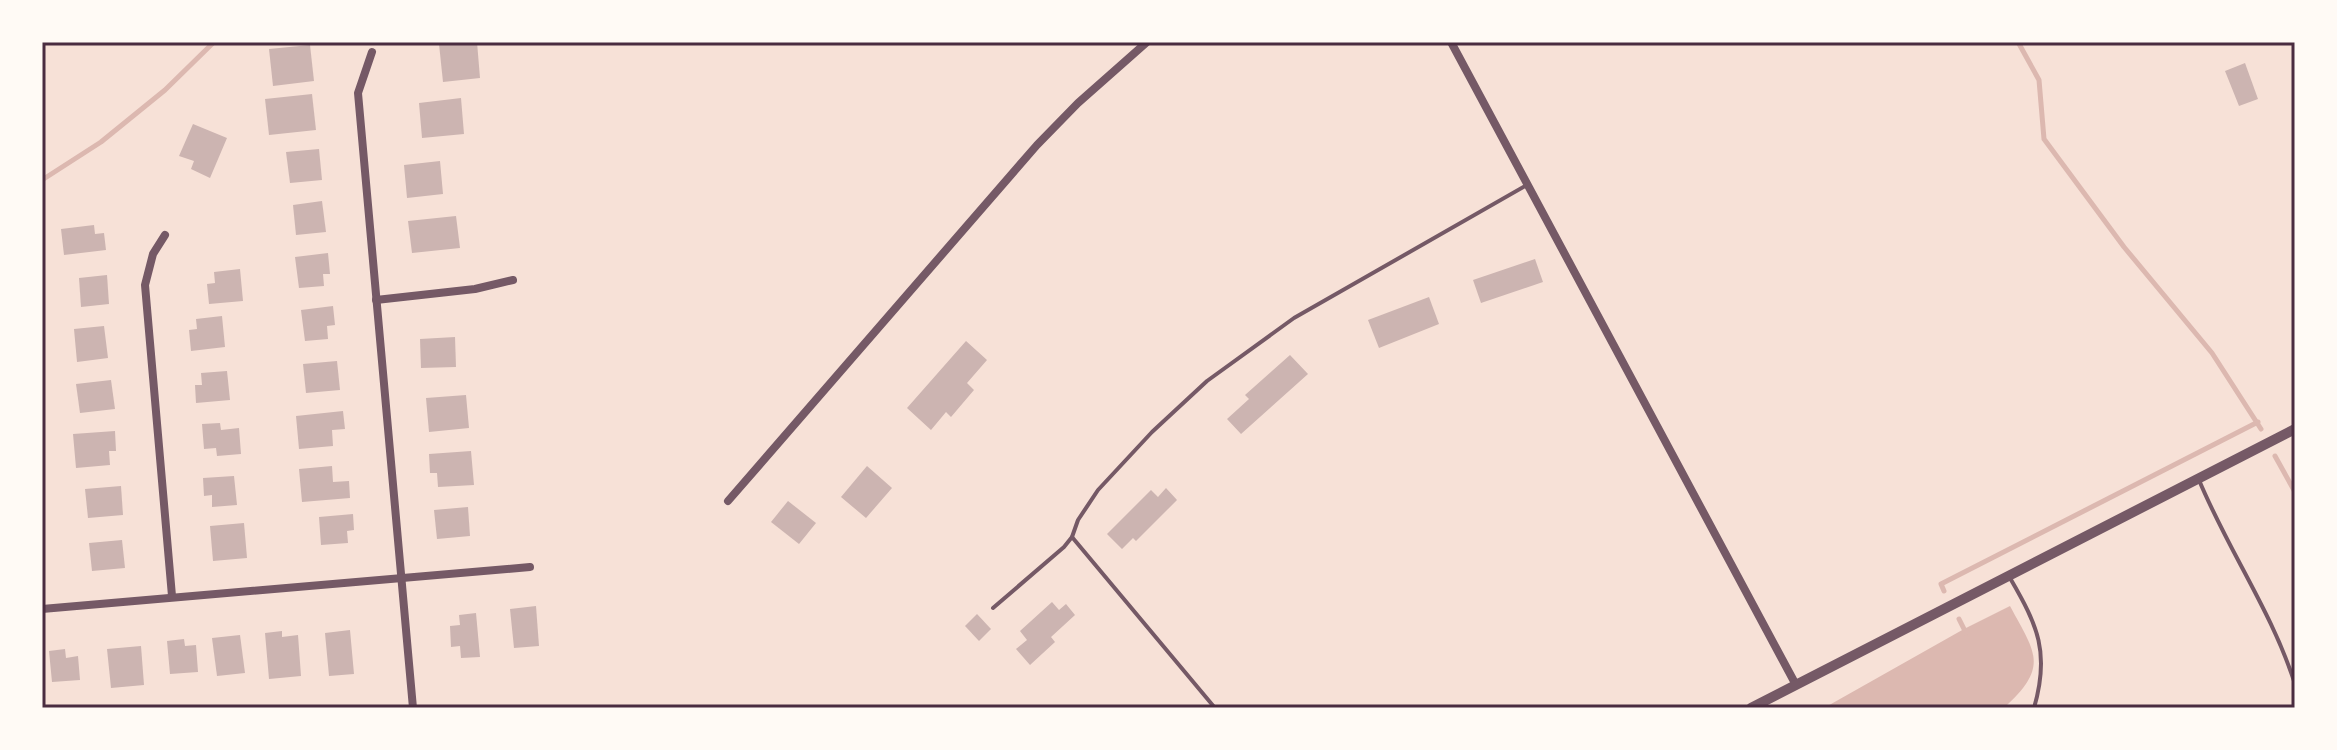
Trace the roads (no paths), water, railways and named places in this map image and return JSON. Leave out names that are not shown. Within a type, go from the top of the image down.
[{"type":"street","points":[[728,501],[1037,145],[1078,103],[1147,42]]},
{"type":"street","points":[[1451,42],[1796,685]]},
{"type":"street","points":[[372,52],[358,93],[413,708]]},
{"type":"street","points":[[165,235],[153,254],[145,285],[172,596]]},
{"type":"street","points":[[376,300],[475,289],[513,280]]},
{"type":"street","points":[[1751,708],[2295,429]]},
{"type":"street","points":[[42,609],[530,567]]},
{"type":"lane","points":[[993,608],[1064,547],[1098,490],[1152,432],[1207,381],[1294,318],[1527,185]]},
{"type":"lane","points":[[2198,479],[2264,610],[2295,684]]},
{"type":"lane","points":[[1072,537],[1215,708]]},
{"type":"lane","points":[[2009,575],[2034,622],[2043,661],[2042,680],[2034,708]]},
{"type":"waterway","points":[[42,180],[101,142],[165,90],[214,42]]},
{"type":"waterway","points":[[2018,42],[2039,80],[2044,139],[2124,247],[2212,353],[2261,429]]},
{"type":"waterway","points":[[1944,591],[1941,584],[2258,422]]},
{"type":"waterway","points":[[2275,456],[2295,492]]},
{"type":"waterway","points":[[1959,619],[1966,633]]}]
